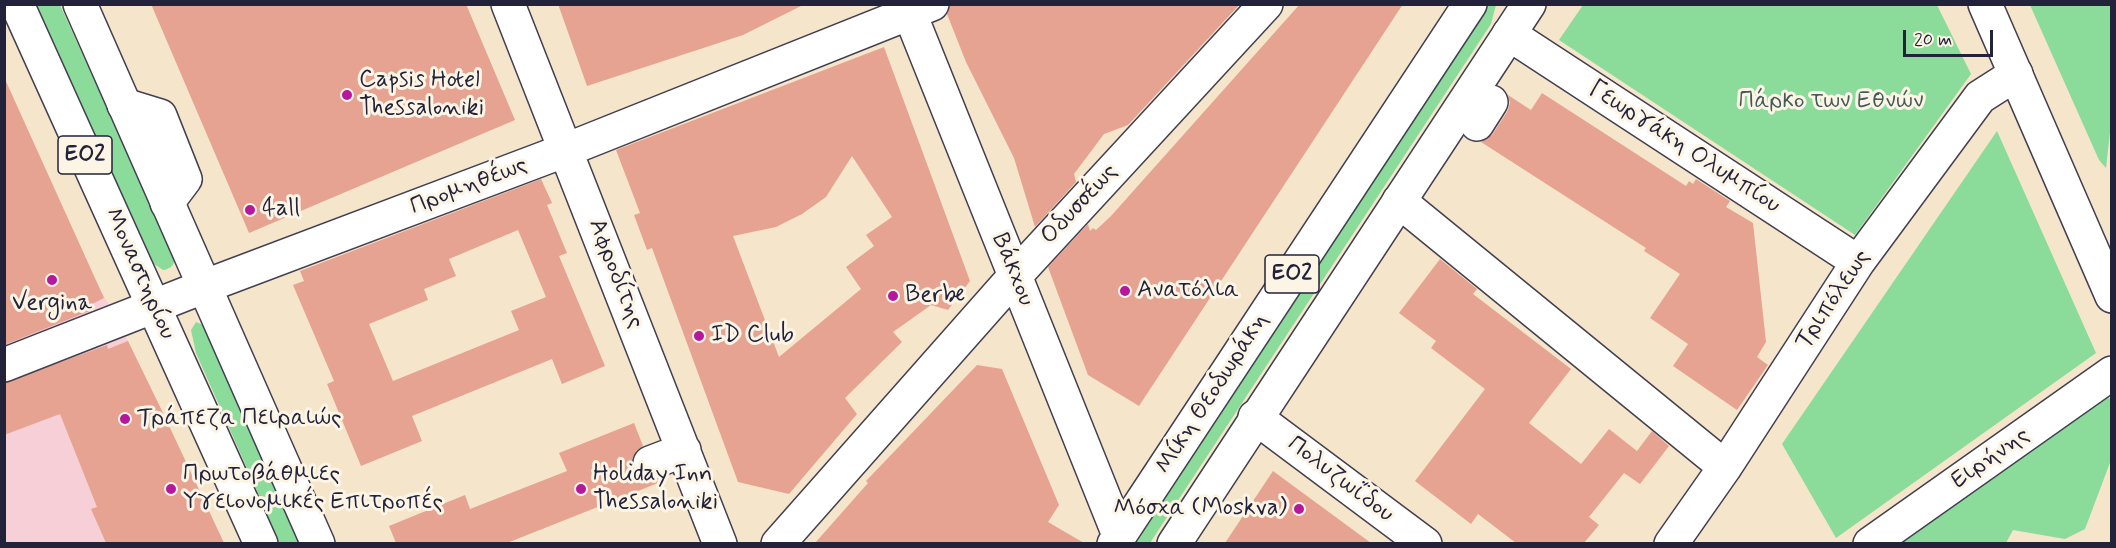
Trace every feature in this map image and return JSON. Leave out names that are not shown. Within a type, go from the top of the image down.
[{"type":"main road","name":"Μοναστηρίου","points":[[17,4],[261,543]]},
{"type":"main road","name":"ΕΟ2","points":[[80,4],[203,287],[321,542]]},
{"type":"main road","name":"Αφροδίτης","points":[[508,4],[720,543]]},
{"type":"main road","name":"Οδυσσέως","points":[[778,543],[1014,277],[1266,4]]},
{"type":"main road","name":"Μίκη Θεοδωράκη","points":[[1116,539],[1470,4]]},
{"type":"main road","name":"Μίκη Θεοδωράκη","points":[[1174,543],[1529,4]]},
{"type":"main road","points":[[1985,4],[2111,287]]},
{"type":"main road","name":"Προμηθέως","points":[[5,362],[566,150],[916,8]]},
{"type":"main road","name":"Βάκχου","points":[[916,8],[1014,277],[1116,539]]},
{"type":"main road","name":"Γεωργάκη Ολυμπίου","points":[[1509,34],[1858,262]]},
{"type":"main road","name":"Τριπόλεως","points":[[1671,543],[1725,467],[1858,262],[1980,97],[2016,74]]},
{"type":"main road","points":[[1399,201],[1725,467]]},
{"type":"main road","name":"Ειρήνης","points":[[1870,543],[2112,373]]},
{"type":"main road","name":"Πολυζωΐδου","points":[[1255,417],[1425,543]]},
{"type":"main road","points":[[650,463],[684,450]]},
{"type":"shaded area","points":[[4,77],[89,268],[128,341],[224,543],[5,543]]},
{"type":"green space","points":[[36,5],[60,5],[174,255],[174,263],[171,267],[163,270],[154,264]]},
{"type":"green space","points":[[1489,5],[1496,5],[1491,24],[1150,543],[1136,543]]},
{"type":"green space","name":"Πάρκο των Εθνών","points":[[1583,5],[1937,5],[1971,74],[1855,235],[1559,40]]},
{"type":"green space","points":[[2030,5],[2111,5],[2112,114],[2106,168],[2099,160]]},
{"type":"green space","points":[[1997,131],[2096,353],[1836,538],[1782,444]]},
{"type":"green space","points":[[196,322],[203,325],[300,543],[280,543],[196,353],[191,330]]},
{"type":"green space","points":[[2104,389],[2111,401],[2111,460],[2085,529],[2065,539],[2013,530],[2006,543],[1877,544]]},
{"type":"building","name":"Capsis Hotel Thessaloniki","points":[[151,4],[466,4],[515,120],[249,233]]},
{"type":"building","points":[[558,4],[805,4],[743,35],[587,86]]},
{"type":"building","points":[[950,4],[1240,4],[1128,125],[1104,134],[1074,174],[1076,182],[1035,227],[1014,158],[966,62],[947,14]]},
{"type":"building","points":[[1300,4],[1403,4],[1139,406],[1088,375],[1048,267],[1088,224],[1090,231],[1093,228],[1096,230],[1111,216]]},
{"type":"building","points":[[884,47],[970,281],[948,310],[931,305],[893,332],[902,342],[845,398],[857,414],[789,494],[738,482],[652,248],[647,250],[634,215],[640,213],[616,150]],"holes":[[[852,156],[892,217],[866,235],[874,246],[846,267],[861,289],[779,357],[733,236],[776,227],[802,214],[826,197]]]},
{"type":"building","points":[[4,77],[104,298],[90,305],[92,310],[4,345]]},
{"type":"building","points":[[1542,93],[1686,186],[1689,181],[1693,184],[1696,179],[1730,201],[1726,207],[1753,223],[1766,342],[1757,357],[1768,365],[1737,410],[1673,366],[1688,344],[1650,318],[1680,274],[1644,251],[1646,248],[1481,142],[1492,135],[1507,112],[1510,103],[1508,95],[1531,110]]},
{"type":"building","points":[[541,179],[552,203],[547,205],[567,253],[559,256],[605,366],[562,384],[552,359],[412,416],[422,441],[361,466],[327,384],[334,381],[293,285],[304,281],[300,271]],"holes":[[[518,230],[546,297],[511,311],[519,330],[393,381],[369,324],[428,300],[424,289],[456,276],[449,259]]]},
{"type":"building","points":[[1440,259],[1477,289],[1473,294],[1571,369],[1529,423],[1581,464],[1609,429],[1637,451],[1652,431],[1669,446],[1640,484],[1624,473],[1589,517],[1599,525],[1584,543],[1516,543],[1478,514],[1471,524],[1415,481],[1485,389],[1431,348],[1436,341],[1399,313]]},
{"type":"building","points":[[128,341],[224,543],[106,543],[91,509],[97,507],[60,414],[4,435],[4,383],[107,345],[108,349]]},
{"type":"building","points":[[977,365],[1002,369],[1059,505],[1048,522],[1084,543],[815,543],[868,483],[866,481]]},
{"type":"building","name":"Holiday Inn Thessaloniki","points":[[634,423],[643,446],[636,451],[632,459],[633,470],[639,478],[648,482],[657,480],[658,483],[507,543],[396,543],[389,526],[465,495],[470,509],[567,471],[559,453]]},
{"type":"building","points":[[1273,471],[1371,543],[1225,543]]},
{"type":"place","name":"Capsis Hotel Thessaloniki","points":[[347,95]]},
{"type":"place","name":"4all","points":[[250,210]]},
{"type":"place","name":"Vergina","points":[[52,280]]},
{"type":"place","name":"Ανατόλια","points":[[1125,291]]},
{"type":"place","name":"Berbe","points":[[893,296]]},
{"type":"place","name":"ID Club","points":[[699,336]]},
{"type":"place","name":"Τράπεζα Πειραιώς","points":[[125,419]]},
{"type":"place","name":"Πρωτοβάθμιες Υγειονομικές Επιτροπές","points":[[171,489]]},
{"type":"place","name":"Holiday Inn Thessaloniki","points":[[581,489]]},
{"type":"place","name":"Μόσχα (Moskva)","points":[[1299,509]]}]
